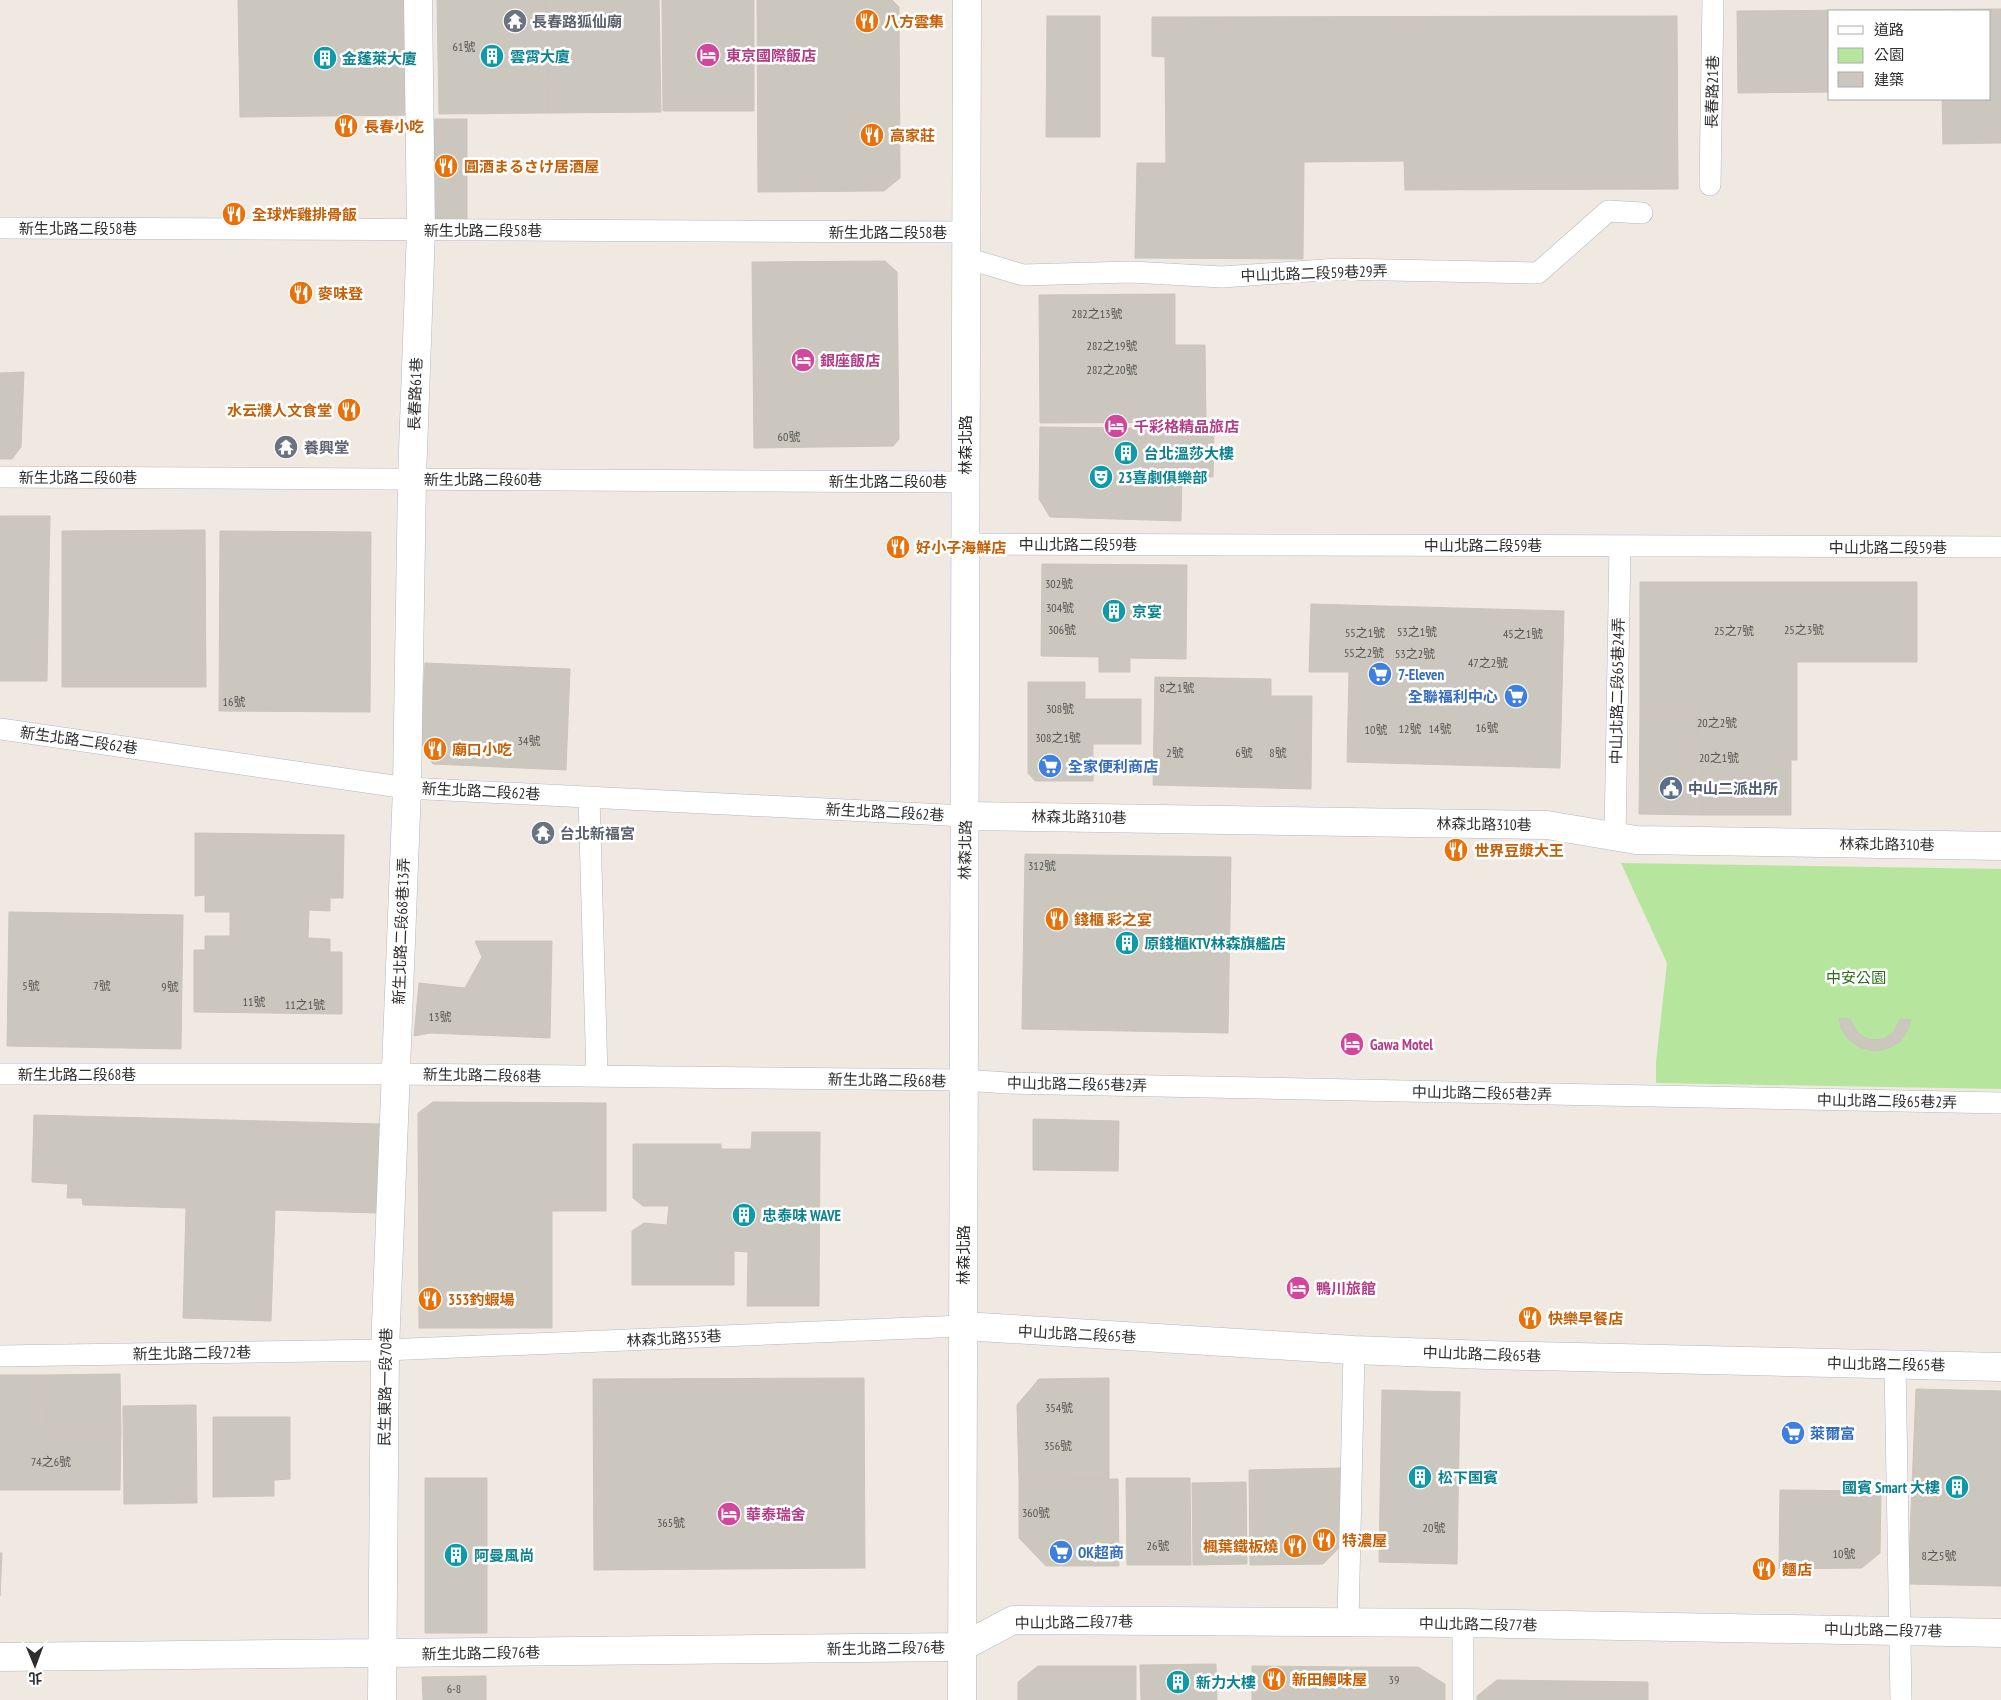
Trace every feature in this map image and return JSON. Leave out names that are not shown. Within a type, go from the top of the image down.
[{"type":"street","name":"長春路61巷","points":[[407,788],[412,478],[421,230],[418,0]]},
{"type":"street","name":"林森北路","points":[[962,1700],[967,0]]},
{"type":"street","name":"新生北路二段68巷13弄","points":[[395,1074],[407,788]]},
{"type":"street","name":"林森北路310巷","points":[[965,816],[1547,825],[1636,840],[2001,846]]},
{"type":"street","name":"民生東路一段70巷","points":[[382,1700],[385,1350],[395,1074]]},
{"type":"street","name":"中山北路二段65巷","points":[[963,1326],[1354,1350],[2001,1367]]},
{"type":"street","name":"中山北路二段77巷","points":[[962,1647],[1013,1620],[1462,1623],[2001,1633]]},
{"type":"street","name":"新生北路二段76巷","points":[[0,1657],[962,1647]]},
{"type":"lane","name":"長春路21巷","points":[[1710,185],[1713,0]]},
{"type":"lane","name":"中山北路二段59巷29弄","points":[[966,245],[1023,275],[1131,272],[1222,277],[1338,269],[1538,273],[1608,211],[1642,213]]},
{"type":"lane","name":"新生北路二段58巷","points":[[0,228],[421,230],[966,245]]},
{"type":"lane","name":"新生北路二段60巷","points":[[0,477],[965,482]]},
{"type":"lane","name":"中山北路二段59巷","points":[[965,544],[2001,547]]},
{"type":"lane","name":"中山北路二段65巷24弄","points":[[1615,836],[1620,546]]},
{"type":"lane","name":"新生北路二段62巷","points":[[0,729],[407,788],[965,816]]},
{"type":"lane","points":[[589,797],[597,1076]]},
{"type":"lane","name":"新生北路二段68巷","points":[[0,1074],[395,1074],[964,1080]]},
{"type":"lane","name":"中山北路二段65巷2弄","points":[[964,1080],[1476,1094],[2001,1103]]},
{"type":"lane","name":"林森北路353巷","points":[[385,1350],[963,1326]]},
{"type":"lane","name":"新生北路二段72巷","points":[[0,1356],[385,1350]]},
{"type":"lane","points":[[1348,1622],[1354,1350]]},
{"type":"lane","points":[[1895,1365],[1901,1700]]},
{"type":"lane","points":[[1462,1623],[1463,1700]]},
{"type":"green space","name":"中安公園","points":[[1621,863],[2001,869],[2001,1089],[1656,1083],[1656,1062],[1667,963]]},
{"type":"building","name":"金蓬萊大廈","points":[[238,0],[409,0],[412,115],[240,117]]},
{"type":"building","name":"雲霄大廈","points":[[437,0],[546,0],[548,113],[439,114]]},
{"type":"building","points":[[546,0],[659,0],[661,112],[548,113]]},
{"type":"building","name":"東京國際飯店","points":[[662,0],[754,0],[754,111],[663,111]]},
{"type":"building","points":[[757,0],[892,0],[899,7],[900,178],[884,191],[758,192]]},
{"type":"building","points":[[2001,9],[2001,143],[1943,144],[1942,100],[1991,100],[1991,10],[1869,10]]},
{"type":"building","points":[[1828,10],[1828,92],[1738,93],[1737,11]]},
{"type":"building","points":[[1047,16],[1100,16],[1100,137],[1046,137]]},
{"type":"building","points":[[1677,16],[1678,189],[1405,190],[1404,161],[1304,162],[1303,259],[1135,258],[1137,163],[1166,163],[1165,57],[1152,56],[1152,17]]},
{"type":"building","name":"圓酒まるさけ居酒屋","points":[[425,119],[467,119],[467,225],[435,225]]},
{"type":"building","points":[[885,261],[897,272],[899,439],[893,446],[754,448],[752,262]]},
{"type":"building","points":[[1175,294],[1175,345],[1205,345],[1206,422],[1040,423],[1039,295]]},
{"type":"building","points":[[24,372],[21,447],[12,459],[0,459],[0,373]]},
{"type":"building","name":"台北溫莎大樓","points":[[1040,427],[1214,429],[1213,477],[1182,476],[1181,521],[1050,517],[1039,499]]},
{"type":"building","points":[[0,516],[50,516],[47,681],[0,681]]},
{"type":"building","points":[[205,530],[206,687],[62,687],[62,531]]},
{"type":"building","points":[[220,531],[371,532],[370,712],[219,711]]},
{"type":"building","name":"京宴","points":[[1042,564],[1187,565],[1186,659],[1130,658],[1130,672],[1099,672],[1099,657],[1041,656]]},
{"type":"building","points":[[1640,582],[1917,582],[1917,662],[1797,662],[1797,760],[1791,760],[1791,815],[1702,815],[1702,762],[1696,763],[1697,716],[1640,715]]},
{"type":"building","points":[[1311,604],[1564,611],[1560,768],[1347,762],[1349,672],[1309,672]]},
{"type":"building","points":[[425,663],[570,669],[566,770],[433,764],[420,741]]},
{"type":"building","points":[[1155,677],[1271,679],[1271,696],[1312,696],[1311,789],[1153,785]]},
{"type":"building","points":[[1028,682],[1085,682],[1085,699],[1141,699],[1141,744],[1093,744],[1093,781],[1035,781],[1028,773]]},
{"type":"building","name":"中山二派出所","points":[[1640,715],[1697,716],[1696,763],[1702,762],[1702,815],[1639,814]]},
{"type":"building","points":[[195,833],[344,835],[343,898],[330,898],[330,911],[309,910],[308,938],[330,939],[330,952],[342,952],[342,1014],[194,1012],[194,950],[205,950],[205,936],[230,936],[230,912],[205,912],[205,895],[195,896]]},
{"type":"building","name":"原錢櫃KTV林森旗艦店","points":[[1025,854],[1231,857],[1228,1033],[1022,1029]]},
{"type":"building","points":[[9,912],[183,915],[181,1049],[7,1046]]},
{"type":"building","points":[[475,941],[552,941],[550,1038],[430,1033],[414,1036],[419,983],[465,988],[482,957]]},
{"type":"building","points":[[1839,1018],[1850,1019],[1857,1032],[1865,1038],[1875,1040],[1885,1038],[1893,1033],[1900,1019],[1911,1020],[1901,1041],[1889,1048],[1875,1051],[1861,1048],[1849,1040],[1841,1028]]},
{"type":"building","points":[[433,1102],[606,1103],[606,1211],[552,1211],[552,1328],[419,1328],[418,1113]]},
{"type":"building","points":[[34,1115],[380,1124],[377,1213],[275,1210],[271,1321],[183,1318],[186,1208],[83,1205],[82,1198],[67,1198],[68,1184],[32,1182]]},
{"type":"building","points":[[1033,1119],[1119,1121],[1118,1171],[1033,1170]]},
{"type":"building","name":"忠泰味 WAVE","points":[[752,1132],[820,1132],[819,1306],[747,1306],[748,1252],[734,1251],[734,1285],[632,1285],[632,1231],[644,1223],[667,1225],[669,1206],[643,1206],[633,1198],[633,1144],[721,1144],[721,1149],[751,1149]]},
{"type":"building","points":[[120,1374],[121,1429],[46,1429],[45,1375]]},
{"type":"building","points":[[0,1375],[45,1375],[46,1429],[121,1429],[120,1490],[0,1490]]},
{"type":"building","name":"華泰瑞舍","points":[[864,1378],[865,1568],[594,1570],[593,1379]]},
{"type":"building","points":[[1109,1378],[1109,1479],[1019,1480],[1017,1405],[1039,1379]]},
{"type":"building","name":"國賓 Smart 大樓","points":[[1916,1389],[2001,1391],[2001,1586],[1908,1584]]},
{"type":"building","name":"松下国賓","points":[[1382,1390],[1460,1392],[1457,1564],[1379,1562]]},
{"type":"building","points":[[196,1405],[197,1503],[124,1504],[123,1406]]},
{"type":"building","points":[[213,1417],[290,1417],[290,1479],[274,1480],[274,1496],[213,1497]]},
{"type":"building","points":[[1343,1468],[1344,1543],[1323,1564],[1250,1565],[1249,1470]]},
{"type":"building","name":"阿曼風尚","points":[[425,1478],[487,1478],[487,1633],[425,1633]]},
{"type":"building","points":[[1126,1478],[1190,1478],[1191,1565],[1127,1565]]},
{"type":"building","points":[[1118,1479],[1119,1566],[1046,1566],[1019,1538],[1019,1480]]},
{"type":"building","points":[[1246,1482],[1247,1564],[1193,1565],[1192,1483]]},
{"type":"building","points":[[1780,1490],[1881,1491],[1880,1553],[1862,1568],[1779,1569]]},
{"type":"building","points":[[0,1553],[2,1553],[0,1596]]},
{"type":"building","name":"新力大樓","points":[[1216,1664],[1217,1700],[1141,1700],[1140,1665]]},
{"type":"building","points":[[1038,1666],[1136,1666],[1136,1700],[1018,1700],[1018,1682]]},
{"type":"building","points":[[1252,1666],[1351,1667],[1351,1700],[1252,1700]]},
{"type":"building","points":[[1351,1667],[1418,1667],[1445,1684],[1445,1700],[1351,1700]]},
{"type":"building","points":[[486,1676],[486,1700],[423,1700],[422,1677]]},
{"type":"building","points":[[1497,1680],[1648,1682],[1648,1700],[1477,1700],[1477,1696]]},
{"type":"place","name":"長春路狐仙廟","points":[[515,21]]},
{"type":"place","name":"八方雲集","points":[[867,21]]},
{"type":"place","name":"東京國際飯店","points":[[708,55]]},
{"type":"place","name":"雲霄大廈","points":[[492,56]]},
{"type":"place","name":"金蓬萊大廈","points":[[325,58]]},
{"type":"place","name":"長春小吃","points":[[346,126]]},
{"type":"place","name":"高家莊","points":[[872,135]]},
{"type":"place","name":"圓酒まるさけ居酒屋","points":[[446,166]]},
{"type":"place","name":"全球炸雞排骨飯","points":[[234,214]]},
{"type":"place","name":"麥味登","points":[[301,293]]},
{"type":"place","name":"銀座飯店","points":[[803,360]]},
{"type":"place","name":"水云濮人文食堂","points":[[349,410]]},
{"type":"place","name":"千彩格精品旅店","points":[[1116,426]]},
{"type":"place","name":"養興堂","points":[[286,447]]},
{"type":"place","name":"台北溫莎大樓","points":[[1126,453]]},
{"type":"place","name":"23喜劇俱樂部","points":[[1101,477]]},
{"type":"place","name":"好小子海鮮店","points":[[898,547]]},
{"type":"place","name":"京宴","points":[[1114,611]]},
{"type":"place","name":"7-Eleven","points":[[1380,674]]},
{"type":"place","name":"全聯福利中心","points":[[1516,696]]},
{"type":"place","name":"廟口小吃","points":[[435,749]]},
{"type":"place","name":"全家便利商店","points":[[1050,766]]},
{"type":"place","name":"中山二派出所","points":[[1671,788]]},
{"type":"place","name":"台北新福宮","points":[[543,833]]},
{"type":"place","name":"世界豆漿大王","points":[[1456,850]]},
{"type":"place","name":"錢櫃 彩之宴","points":[[1057,919]]},
{"type":"place","name":"原錢櫃KTV林森旗艦店","points":[[1127,943]]},
{"type":"place","name":"Gawa Motel","points":[[1352,1044]]},
{"type":"place","name":"忠泰味 WAVE","points":[[744,1215]]},
{"type":"place","name":"鴨川旅館","points":[[1298,1288]]},
{"type":"place","name":"353釣蝦場","points":[[430,1299]]},
{"type":"place","name":"快樂早餐店","points":[[1530,1318]]},
{"type":"place","name":"萊爾富","points":[[1793,1433]]},
{"type":"place","name":"松下国賓","points":[[1420,1477]]},
{"type":"place","name":"國賓 Smart 大樓","points":[[1957,1487]]},
{"type":"place","name":"華泰瑞舍","points":[[729,1514]]},
{"type":"place","name":"特濃屋","points":[[1324,1540]]},
{"type":"place","name":"楓葉鐵板燒","points":[[1295,1546]]},
{"type":"place","name":"OK超商","points":[[1061,1552]]},
{"type":"place","name":"阿曼風尚","points":[[456,1555]]},
{"type":"place","name":"麵店","points":[[1764,1569]]},
{"type":"place","name":"新田鰻味屋","points":[[1274,1679]]},
{"type":"place","name":"新力大樓","points":[[1178,1682]]}]
